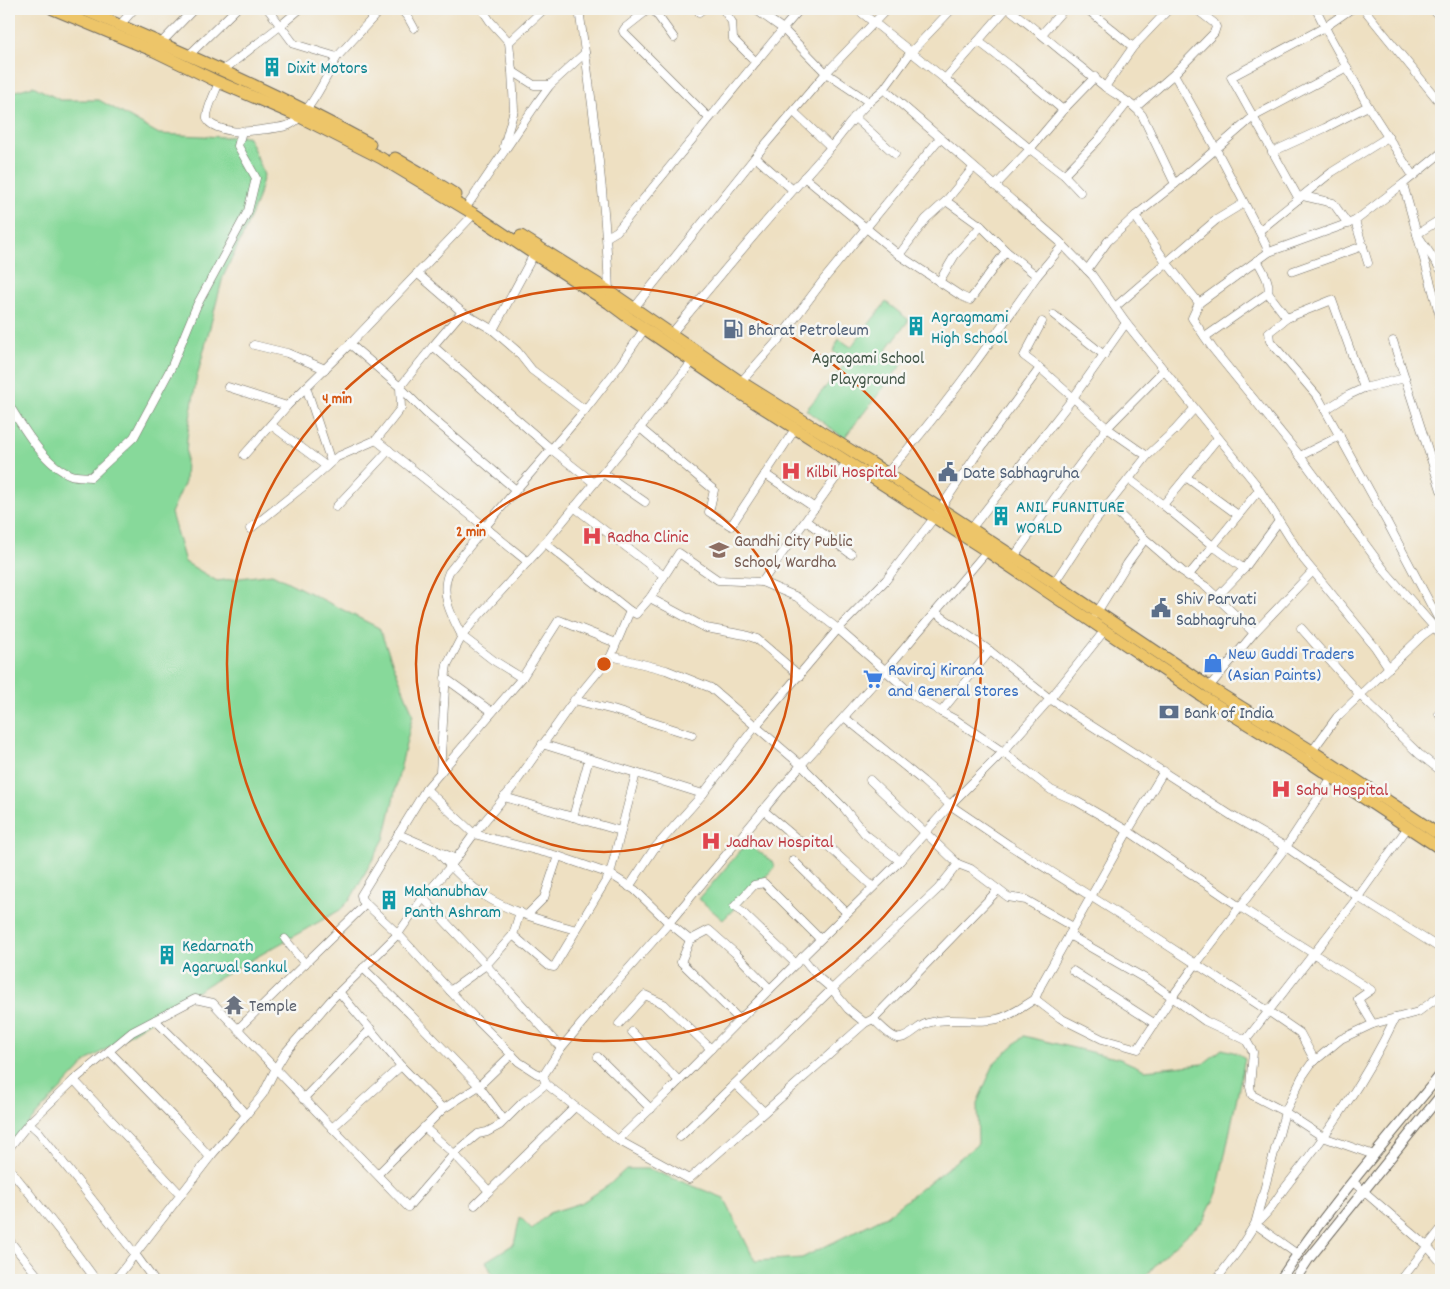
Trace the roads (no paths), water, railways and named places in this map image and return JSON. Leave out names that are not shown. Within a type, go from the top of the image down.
[{"type":"main road","points":[[53,9],[188,56],[220,77]]},
{"type":"main road","points":[[82,9],[120,25],[158,47],[220,77],[302,113],[421,173],[534,254],[609,297],[634,308],[741,382],[887,473],[987,551],[1209,687],[1309,755],[1332,777],[1441,849]]},
{"type":"main road","points":[[472,209],[609,297],[645,328],[692,362],[795,430],[937,513],[971,529],[1054,583],[1105,630],[1202,696],[1309,755],[1441,836]]},
{"type":"street","points":[[120,25],[134,9]]},
{"type":"street","points":[[158,47],[194,9]]},
{"type":"street","points":[[188,56],[236,9]]},
{"type":"street","points":[[268,9],[294,44],[337,57]]},
{"type":"street","points":[[300,9],[220,77],[206,115],[207,121],[210,124],[232,131],[289,125],[302,113],[317,94],[337,57],[381,9]]},
{"type":"street","points":[[401,9],[414,28]]},
{"type":"street","points":[[482,9],[509,42],[514,110],[502,154]]},
{"type":"street","points":[[509,42],[544,9]]},
{"type":"street","points":[[579,9],[593,106],[607,237],[609,297]]},
{"type":"street","points":[[649,9],[623,30],[624,34],[709,118]]},
{"type":"street","points":[[653,9],[674,38]]},
{"type":"street","points":[[723,9],[732,22],[733,40],[756,62]]},
{"type":"street","points":[[756,9],[783,29],[826,73],[869,102]]},
{"type":"street","points":[[607,237],[617,231],[800,9]]},
{"type":"street","points":[[857,9],[1064,175],[1080,192]]},
{"type":"street","points":[[634,308],[755,157],[826,73],[887,9]]},
{"type":"street","points":[[672,333],[854,117],[884,89],[911,52],[952,9]]},
{"type":"street","points":[[946,79],[1007,9],[1042,34],[1105,87],[1138,111],[1175,184]]},
{"type":"street","points":[[1042,34],[1064,9]]},
{"type":"street","points":[[1087,9],[1133,47]]},
{"type":"street","points":[[1138,111],[1214,33],[1216,27],[1214,23],[1196,9]]},
{"type":"street","points":[[1316,9],[1368,106],[1413,176]]},
{"type":"street","points":[[1351,9],[1325,27],[1231,77],[1272,152],[1301,197],[1333,203],[1352,222],[1363,246],[1368,263]]},
{"type":"street","points":[[1364,9],[1441,104]]},
{"type":"street","points":[[1433,9],[1441,19]]},
{"type":"street","points":[[1105,87],[1133,47],[1166,10]]},
{"type":"street","points":[[978,41],[1063,110]]},
{"type":"street","points":[[244,454],[287,406],[417,274],[472,209],[502,154],[539,100],[550,86],[585,53]]},
{"type":"street","points":[[1087,270],[1108,241],[1253,116],[1347,67]]},
{"type":"street","points":[[512,71],[534,84],[550,86]]},
{"type":"street","points":[[1174,74],[1216,149],[1269,252]]},
{"type":"street","points":[[995,186],[1095,77]]},
{"type":"street","points":[[884,89],[1063,245],[1087,270],[1126,323],[1259,490],[1313,571],[1375,647],[1389,668]]},
{"type":"street","points":[[1064,175],[1098,140],[1128,102]]},
{"type":"street","points":[[1272,152],[1368,106]]},
{"type":"street","points":[[794,112],[831,146]]},
{"type":"street","points":[[854,117],[895,154]]},
{"type":"street","points":[[9,405],[27,433],[53,465],[72,475],[91,477],[134,436],[171,368],[197,305],[248,211],[256,178],[238,146],[242,131]]},
{"type":"street","points":[[1259,231],[1332,172],[1388,137]]},
{"type":"street","points":[[741,382],[780,338],[865,228],[940,138]]},
{"type":"street","points":[[1439,625],[1421,612],[1385,571],[1300,456],[1192,318],[1199,303],[1269,252],[1352,222],[1441,153]]},
{"type":"street","points":[[755,157],[792,190]]},
{"type":"street","points":[[898,255],[926,220],[946,201],[974,168]]},
{"type":"street","points":[[804,177],[898,255],[970,300],[1006,251]]},
{"type":"street","points":[[1403,184],[1441,320]]},
{"type":"street","points":[[946,201],[981,226],[1006,251],[1037,276]]},
{"type":"street","points":[[1115,306],[1216,220],[1244,203]]},
{"type":"street","points":[[1135,216],[1166,262],[1199,303]]},
{"type":"street","points":[[1417,234],[1441,219]]},
{"type":"street","points":[[939,282],[955,256],[981,226]]},
{"type":"street","points":[[1417,234],[1441,271]]},
{"type":"street","points":[[887,473],[914,443],[995,336],[1037,276],[1063,245]]},
{"type":"street","points":[[1293,271],[1363,246]]},
{"type":"street","points":[[493,330],[534,254]]},
{"type":"street","points":[[1205,337],[1268,293],[1270,290],[1268,282],[1257,260]]},
{"type":"street","points":[[1425,263],[1441,271]]},
{"type":"street","points":[[417,274],[462,312],[493,330],[517,351],[532,370],[585,410]]},
{"type":"street","points":[[1268,293],[1287,318]]},
{"type":"street","points":[[1364,388],[1332,300],[1287,318],[1269,332],[1270,341],[1318,397],[1388,522],[1425,594],[1439,625],[1441,636]]},
{"type":"street","points":[[250,529],[309,482],[337,456],[376,440],[401,408],[400,387],[462,312]]},
{"type":"street","points":[[1054,315],[1104,355]]},
{"type":"street","points":[[1042,322],[1024,356],[1107,428],[1146,456]]},
{"type":"street","points":[[971,529],[1073,398],[1126,323]]},
{"type":"street","points":[[522,678],[493,660],[462,636],[449,608],[445,586],[446,579],[449,572],[485,527],[585,410],[620,365],[645,328]]},
{"type":"street","points":[[1393,341],[1441,490]]},
{"type":"street","points":[[350,344],[400,387],[426,413],[516,490]]},
{"type":"street","points":[[254,345],[287,353],[325,369]]},
{"type":"street","points":[[433,346],[551,449],[594,483]]},
{"type":"street","points":[[1093,354],[1104,355]]},
{"type":"street","points":[[440,772],[447,665],[462,636],[545,543],[692,362]]},
{"type":"street","points":[[630,887],[654,849],[703,794],[755,727],[800,676],[838,628],[886,580],[937,513],[981,448],[1040,368]]},
{"type":"street","points":[[1014,557],[1107,428],[1164,370]]},
{"type":"street","points":[[1325,410],[1364,388],[1404,378]]},
{"type":"street","points":[[228,387],[287,406]]},
{"type":"street","points":[[306,387],[329,464]]},
{"type":"street","points":[[1054,583],[1093,524],[1146,456],[1175,430],[1194,408]]},
{"type":"street","points":[[271,424],[329,464]]},
{"type":"street","points":[[640,428],[714,490],[709,512],[731,526],[795,430]]},
{"type":"street","points":[[1300,456],[1340,436]]},
{"type":"street","points":[[1163,505],[1218,438]]},
{"type":"street","points":[[376,440],[528,562]]},
{"type":"street","points":[[336,507],[389,450]]},
{"type":"street","points":[[762,582],[847,462]]},
{"type":"street","points":[[603,473],[645,502]]},
{"type":"street","points":[[766,474],[815,508]]},
{"type":"street","points":[[1186,477],[1238,515]]},
{"type":"street","points":[[1129,479],[1244,569]]},
{"type":"street","points":[[1188,575],[1259,490]]},
{"type":"street","points":[[1109,504],[1145,539],[1188,575],[1205,586],[1254,634]]},
{"type":"street","points":[[574,507],[664,576]]},
{"type":"street","points":[[806,521],[851,554]]},
{"type":"street","points":[[1217,597],[1244,569],[1278,521]]},
{"type":"street","points":[[1094,618],[1126,564],[1145,539]]},
{"type":"street","points":[[545,543],[636,614],[650,598],[679,553],[718,580],[762,582],[797,597],[838,628],[912,694],[956,720],[1003,752],[1051,790],[1076,801],[1128,831],[1240,907],[1371,990],[1358,999],[1373,1024]]},
{"type":"street","points":[[543,1076],[561,1048],[608,992],[669,923],[801,765],[987,551]]},
{"type":"street","points":[[1209,687],[1254,634],[1313,571]]},
{"type":"street","points":[[1421,612],[1425,594]]},
{"type":"street","points":[[650,598],[706,628],[745,635],[757,640],[800,676]]},
{"type":"street","points":[[115,1280],[181,1194],[263,1094],[285,1053],[331,1000],[398,934],[423,898],[450,867],[504,797],[574,700],[611,656],[630,611]]},
{"type":"street","points":[[935,612],[990,651],[1050,699],[1232,816],[1286,847],[1358,897],[1441,949]]},
{"type":"street","points":[[616,643],[559,620],[522,678],[426,789],[361,895],[362,900],[398,934],[450,992],[519,1062],[543,1076],[546,1084],[618,1140],[689,1179],[865,1023],[873,1019],[998,890]]},
{"type":"street","points":[[1309,755],[1337,717],[1422,636],[1439,625]]},
{"type":"street","points":[[1300,628],[1392,728],[1419,754],[1441,771]]},
{"type":"street","points":[[618,1140],[900,861],[950,805],[1003,752],[1050,699],[1105,630]]},
{"type":"street","points":[[941,712],[990,651]]},
{"type":"street","points":[[611,656],[666,670],[711,688],[801,765],[844,808],[865,834],[900,861]]},
{"type":"street","points":[[445,678],[492,712]]},
{"type":"street","points":[[574,700],[613,710],[692,735]]},
{"type":"street","points":[[844,717],[950,805],[1268,1011],[1300,1034],[1315,1061]]},
{"type":"street","points":[[542,744],[703,794]]},
{"type":"street","points":[[573,817],[588,759]]},
{"type":"street","points":[[873,1019],[892,1036],[901,1038],[920,1026],[931,1022],[997,1019],[1012,1013],[1035,999],[1041,984],[1164,771]]},
{"type":"street","points":[[513,935],[552,968],[555,966],[610,874],[636,773]]},
{"type":"street","points":[[1035,999],[1060,1018],[1102,1039],[1138,1049],[1196,964],[1286,847],[1332,777]]},
{"type":"street","points":[[870,780],[958,864],[971,869],[1008,897],[1026,900],[1151,982],[1204,1021],[1246,1040],[1253,1052],[1250,1086],[1252,1095],[1285,1112],[1323,1137],[1374,1155]]},
{"type":"street","points":[[426,789],[474,834],[558,856],[610,874],[630,887],[690,940]]},
{"type":"street","points":[[504,797],[621,830]]},
{"type":"street","points":[[763,810],[802,843]]},
{"type":"street","points":[[1246,1040],[1358,897],[1408,827]]},
{"type":"street","points":[[398,834],[456,859]]},
{"type":"street","points":[[829,847],[873,887]]},
{"type":"street","points":[[437,850],[450,867],[486,897],[524,914],[576,930]]},
{"type":"street","points":[[450,992],[486,964],[513,935],[524,914],[544,898],[558,856]]},
{"type":"street","points":[[793,860],[847,913]]},
{"type":"street","points":[[680,1137],[938,889],[958,864]]},
{"type":"street","points":[[796,964],[742,912],[734,907],[754,885],[764,883],[820,939]]},
{"type":"street","points":[[423,898],[486,964],[561,1048]]},
{"type":"street","points":[[238,1029],[366,904]]},
{"type":"street","points":[[740,1020],[681,962],[690,940],[709,930],[735,953],[770,989]]},
{"type":"street","points":[[285,939],[305,964]]},
{"type":"street","points":[[802,957],[848,1009],[865,1023]]},
{"type":"street","points":[[363,968],[479,1086],[504,1120]]},
{"type":"street","points":[[1073,972],[1154,1023]]},
{"type":"street","points":[[340,993],[401,1066],[443,1109]]},
{"type":"street","points":[[619,1024],[645,995],[664,1004],[711,1049]]},
{"type":"street","points":[[1216,1280],[1255,1224],[1285,1112],[1302,1077],[1311,1064],[1341,1039],[1373,1024],[1418,1012],[1441,995]]},
{"type":"street","points":[[9,1148],[29,1123],[74,1080],[132,1032],[195,999],[212,1003],[408,1206],[454,1154],[478,1134],[487,1132],[500,1125],[523,1102],[546,1084]]},
{"type":"street","points":[[1255,1224],[1263,1219],[1352,1096],[1381,1048],[1395,1018]]},
{"type":"street","points":[[155,1020],[218,1082],[246,1115]]},
{"type":"street","points":[[303,1099],[371,1029]]},
{"type":"street","points":[[632,1032],[679,1081]]},
{"type":"street","points":[[110,1051],[210,1158]]},
{"type":"street","points":[[378,1174],[424,1126],[443,1109],[479,1086],[512,1054]]},
{"type":"street","points":[[598,1057],[651,1108]]},
{"type":"street","points":[[332,1128],[401,1066]]},
{"type":"street","points":[[1280,1280],[1374,1155],[1441,1074]]},
{"type":"street","points":[[74,1080],[181,1194]]},
{"type":"street","points":[[735,1084],[764,1112]]},
{"type":"street","points":[[1295,1280],[1308,1260],[1441,1095]]},
{"type":"street","points":[[475,1205],[576,1108]]},
{"type":"street","points":[[29,1123],[39,1132],[154,1280]]},
{"type":"street","points":[[424,1126],[489,1191]]},
{"type":"street","points":[[9,1168],[96,1280]]},
{"type":"street","points":[[1354,1182],[1427,1246],[1441,1262]]},
{"type":"street","points":[[1255,1224],[1298,1254]]},
{"type":"street","points":[[1401,1280],[1441,1229]]},
{"type":"street","points":[[9,1240],[40,1280]]},
{"type":"place","name":"Dixit Motors","points":[[272,67]]},
{"type":"place","name":"Agragmami High School","points":[[916,326]]},
{"type":"place","name":"Bharat Petroleum","points":[[733,329]]},
{"type":"place","name":"Kilbil Hospital","points":[[791,471]]},
{"type":"place","name":"Date Sabhagruha","points":[[948,472]]},
{"type":"place","name":"ANIL FURNITURE WORLD","points":[[1001,516]]},
{"type":"place","name":"Radha Clinic","points":[[592,536]]},
{"type":"place","name":"Gandhi City Public School, Wardha","points":[[719,550]]},
{"type":"place","name":"Shiv Parvati Sabhagruha","points":[[1161,608]]},
{"type":"place","name":"New Guddi Traders (Asian Paints)","points":[[1213,663]]},
{"type":"place","name":"Raviraj Kirana and General Stores","points":[[873,679]]},
{"type":"place","name":"Bank of India","points":[[1169,712]]},
{"type":"place","name":"Sahu Hospital","points":[[1281,789]]},
{"type":"place","name":"Jadhav Hospital","points":[[711,841]]},
{"type":"place","name":"Mahanubhav Panth Ashram","points":[[389,900]]},
{"type":"place","name":"Kedarnath Agarwal Sankul","points":[[167,955]]},
{"type":"place","name":"Temple","points":[[234,1005]]},
{"type":"park label","name":"Agragami School Playground","points":[[868,367]]}]
